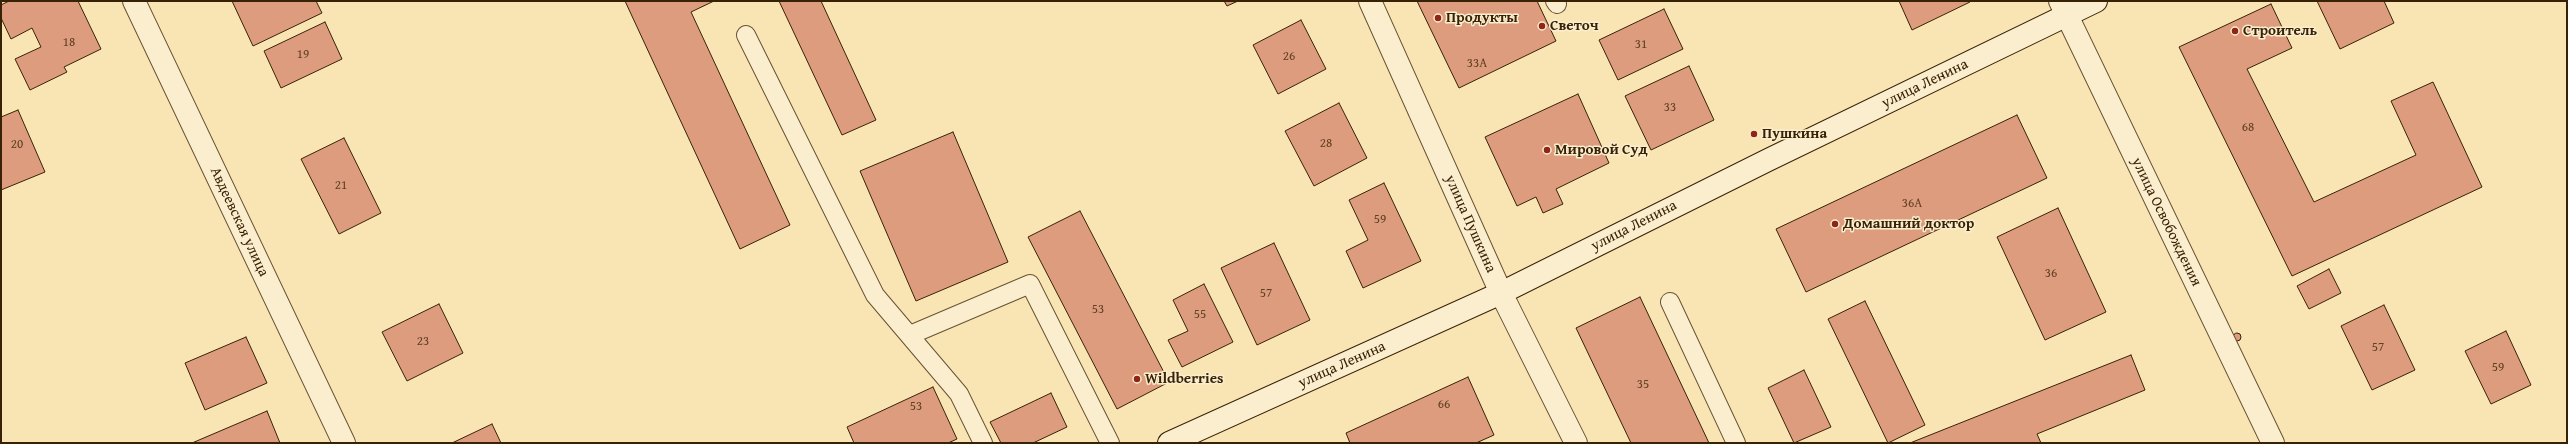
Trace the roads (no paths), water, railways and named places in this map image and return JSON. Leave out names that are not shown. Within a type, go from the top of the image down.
[{"type":"street","name":"Авдеевская улица","points":[[134,1],[344,443]]},
{"type":"street","name":"улица Пушкина","points":[[1370,1],[1501,293],[1576,443]]},
{"type":"street","name":"улица Ленина","points":[[1168,443],[1501,293],[1775,156],[2063,8],[2096,1]]},
{"type":"street","name":"улица Освобождения","points":[[2063,8],[2273,443]]},
{"type":"lane","points":[[746,35],[875,295],[959,394],[983,443]]},
{"type":"lane","points":[[910,336],[1030,284],[1110,443]]},
{"type":"lane","points":[[1670,302],[1736,443]]},
{"type":"place","name":"Продукты","points":[[1438,18]]},
{"type":"place","name":"Светоч","points":[[1542,26]]},
{"type":"place","name":"Строитель","points":[[2235,31]]},
{"type":"place","name":"Пушкина","points":[[1754,134]]},
{"type":"place","name":"Мировой Суд","points":[[1547,150]]},
{"type":"place","name":"Домашний доктор","points":[[1835,224]]},
{"type":"place","name":"Wildberries","points":[[1137,379]]}]
